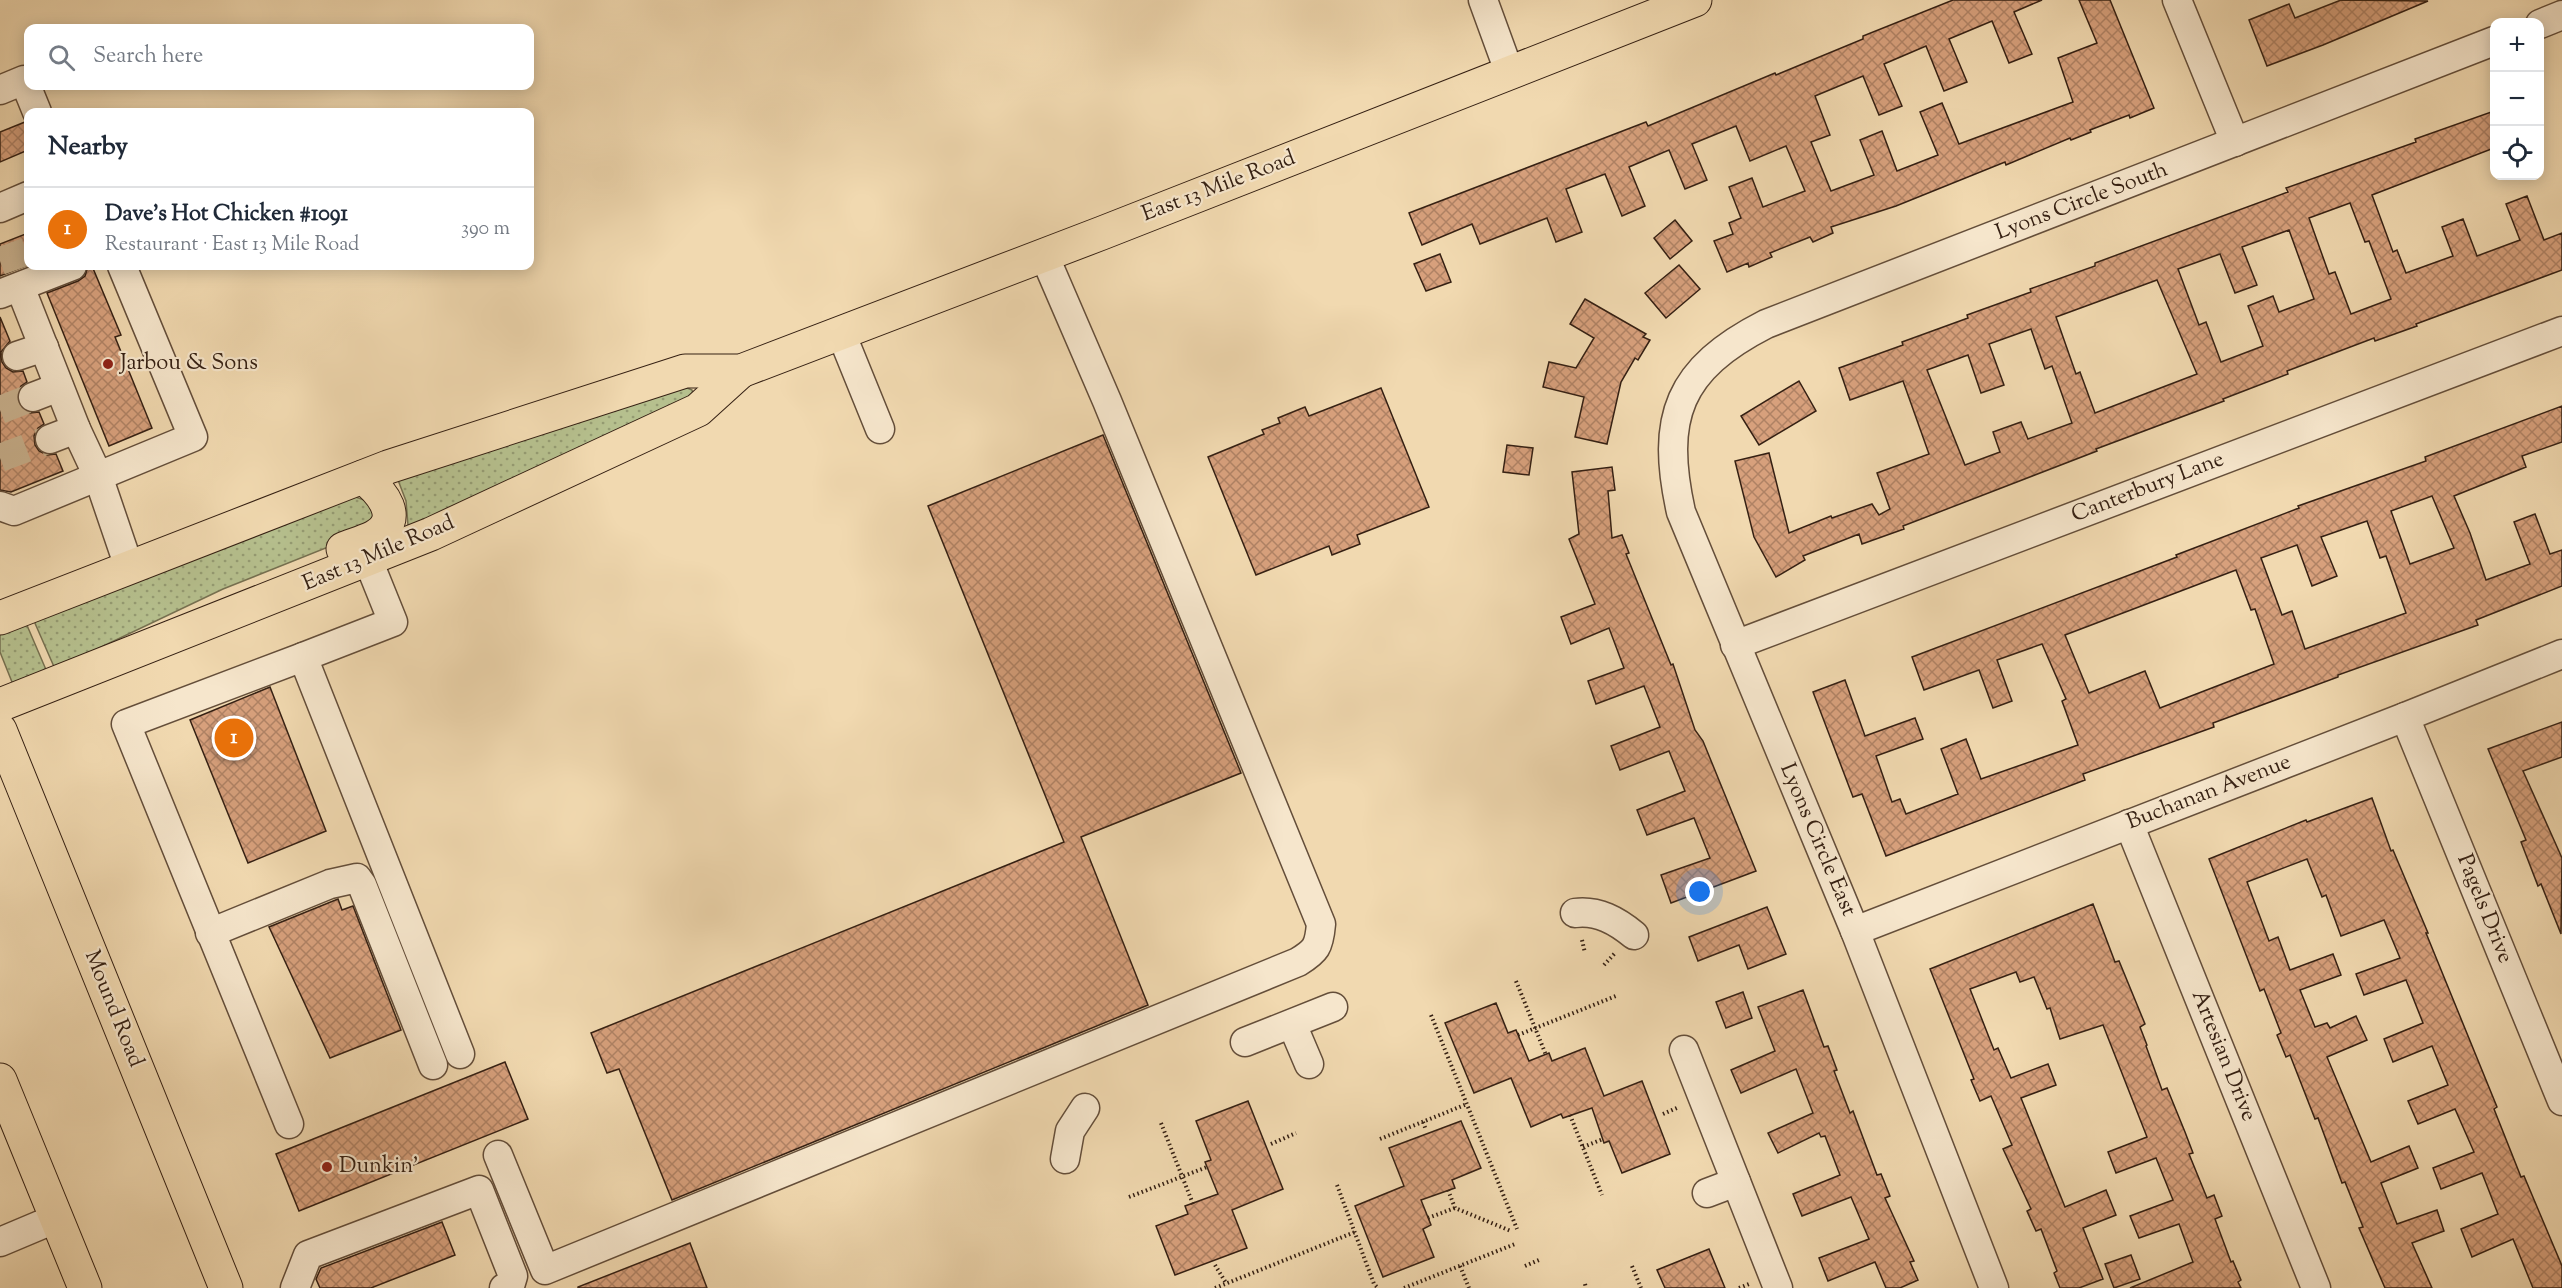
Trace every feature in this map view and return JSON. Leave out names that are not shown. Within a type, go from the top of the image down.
[{"type":"main road","name":"East 13 Mile Road","points":[[0,618],[363,477],[444,448],[686,371],[741,371],[1510,74],[1695,0]]},
{"type":"main road","name":"East 13 Mile Road","points":[[0,705],[431,534],[698,410],[741,371]]},
{"type":"main road","points":[[247,607],[252,586],[375,536],[386,525],[390,513],[386,499],[378,488],[363,477]]},
{"type":"main road","name":"Mound Road","points":[[0,730],[226,1288]]},
{"type":"main road","points":[[0,1080],[85,1288]]},
{"type":"street","points":[[1482,0],[1510,74]]},
{"type":"street","points":[[2177,0],[2235,142]]},
{"type":"street","points":[[2544,22],[2562,15]]},
{"type":"street","name":"Lyons Circle South","points":[[1686,389],[1704,366],[1745,335],[1766,324],[2490,43]]},
{"type":"street","points":[[0,90],[24,80]]},
{"type":"street","points":[[28,90],[35,108]]},
{"type":"street","points":[[0,208],[24,198]]},
{"type":"street","points":[[498,1155],[545,1270],[1298,962],[1315,951],[1320,937],[1320,924],[1107,401],[1044,255]]},
{"type":"street","points":[[62,270],[10,291],[44,347],[76,429],[98,476],[129,567]]},
{"type":"street","points":[[0,506],[14,511],[193,437],[124,270]]},
{"type":"street","name":"Canterbury Lane","points":[[1735,645],[2562,331]]},
{"type":"street","points":[[841,333],[880,429]]},
{"type":"street","points":[[17,356],[44,347]]},
{"type":"street","points":[[33,397],[60,387]]},
{"type":"street","name":"Lyons Circle East","points":[[1686,389],[1674,420],[1671,450],[1673,477],[1681,512],[1855,931],[1994,1288]]},
{"type":"street","points":[[50,439],[76,429]]},
{"type":"street","points":[[289,1124],[126,724],[393,622],[368,560]]},
{"type":"street","name":"Buchanan Avenue","points":[[1855,931],[2562,654]]},
{"type":"street","points":[[303,657],[460,1054]]},
{"type":"street","name":"Pagels Drive","points":[[2405,717],[2562,1101]]},
{"type":"street","name":"Artesian Drive","points":[[2129,824],[2316,1288]]},
{"type":"street","points":[[210,933],[330,884],[357,878],[362,885],[434,1065]]},
{"type":"street","points":[[1575,913],[1587,911],[1616,920],[1628,941]]},
{"type":"street","points":[[1245,1042],[1333,1007]]},
{"type":"street","points":[[1292,1024],[1309,1064]]},
{"type":"street","points":[[1684,1050],[1778,1288]]},
{"type":"street","points":[[1065,1160],[1070,1131],[1085,1108]]},
{"type":"street","points":[[1707,1193],[1736,1182]]},
{"type":"street","points":[[295,1288],[308,1255],[479,1190],[513,1276],[510,1286],[504,1288]]},
{"type":"street","points":[[0,1242],[57,1218]]},
{"type":"path","points":[[1604,964],[1628,941]]},
{"type":"path","points":[[1516,981],[1546,1055]]},
{"type":"path","points":[[1518,1035],[1616,996]]},
{"type":"path","points":[[1431,1015],[1517,1229]]},
{"type":"path","points":[[1450,1063],[1456,1060]]},
{"type":"path","points":[[1380,1139],[1467,1104]]},
{"type":"path","points":[[1663,1114],[1687,1104]]},
{"type":"path","points":[[1570,1115],[1602,1195]]},
{"type":"path","points":[[1423,1122],[1426,1130]]},
{"type":"path","points":[[1161,1123],[1193,1204]]},
{"type":"path","points":[[1271,1144],[1296,1133]]},
{"type":"path","points":[[1583,1147],[1603,1139]]},
{"type":"path","points":[[1129,1197],[1207,1167]]},
{"type":"path","points":[[1338,1185],[1374,1284],[1378,1287]]},
{"type":"path","points":[[1448,1190],[1455,1208]]},
{"type":"path","points":[[1428,1218],[1455,1208],[1511,1232]]},
{"type":"path","points":[[1215,1288],[1354,1232]]},
{"type":"path","points":[[1360,1246],[1366,1244]]},
{"type":"path","points":[[1404,1288],[1515,1244]]},
{"type":"path","points":[[1525,1266],[1539,1260]]},
{"type":"path","points":[[1215,1265],[1226,1283]]},
{"type":"path","points":[[1460,1266],[1469,1288]]},
{"type":"path","points":[[1632,1266],[1641,1288]]},
{"type":"path","points":[[1372,1288],[1378,1287]]},
{"type":"green space","points":[[685,387],[692,390],[693,394],[689,398],[410,528],[408,525],[406,501],[398,480]]},
{"type":"green space","points":[[353,496],[367,501],[374,515],[361,534],[223,589],[55,669],[34,621]]},
{"type":"green space","points":[[26,623],[47,672],[15,684],[12,682],[0,652],[0,634]]},
{"type":"building","points":[[1953,0],[2042,0],[2014,12],[2032,54],[2009,63],[1992,21],[1949,39],[1967,82],[1944,91],[1926,46],[1884,64],[1902,106],[1879,115],[1863,76],[1815,96],[1830,135],[1811,142],[1831,191],[1874,175],[1860,140],[1882,131],[1897,171],[1938,155],[1920,112],[1942,103],[1959,144],[2073,102],[2058,58],[2097,43],[2079,0],[2110,0],[2154,108],[2090,130],[2091,132],[2071,140],[2070,138],[2006,165],[2005,162],[1896,206],[1831,227],[1833,233],[1813,242],[1810,237],[1770,253],[1772,257],[1749,267],[1748,263],[1727,272],[1714,241],[1733,234],[1729,223],[1741,218],[1729,187],[1752,178],[1763,207],[1805,191],[1786,146],[1750,161],[1736,126],[1692,144],[1707,180],[1685,189],[1669,150],[1629,167],[1645,206],[1622,216],[1605,174],[1566,189],[1582,232],[1556,242],[1547,218],[1480,244],[1472,224],[1422,245],[1409,213],[1646,122],[1648,126]]},
{"type":"building","points":[[2341,0],[2428,1],[2267,66],[2249,20],[2289,4],[2295,18]]},
{"type":"building","points":[[2490,112],[2490,150],[2372,195],[2393,252],[2397,250],[2406,273],[2453,256],[2442,227],[2463,219],[2477,256],[2520,240],[2506,204],[2527,196],[2544,240],[2562,233],[2562,270],[2416,324],[2417,326],[2375,341],[2374,338],[2287,371],[2288,374],[2223,399],[2224,401],[1903,526],[1904,529],[1862,544],[1859,534],[1803,556],[1805,560],[1776,577],[1754,537],[1735,461],[1769,453],[1789,533],[1831,516],[1832,518],[1872,504],[1879,515],[1890,509],[1877,473],[1929,454],[1903,381],[1850,400],[1839,368],[1903,345],[1902,342],[1968,318],[1967,315],[2095,266],[2095,263],[2288,192],[2286,188],[2416,142],[2415,139]],"holes":[[[2350,203],[2365,242],[2369,241],[2391,299],[2351,314],[2335,272],[2329,274],[2309,218]],[[2289,230],[2314,299],[2279,312],[2273,296],[2248,306],[2263,346],[2221,362],[2206,322],[2199,325],[2178,269],[2220,254],[2235,293],[2257,285],[2242,247]],[[2157,280],[2197,374],[2095,413],[2080,372],[2076,374],[2056,317]],[[2031,329],[2045,369],[2052,366],[2072,423],[2028,439],[2021,422],[1993,432],[2000,452],[1965,465],[1927,370],[1968,355],[1981,393],[2004,385],[1989,344]]]},
{"type":"building","points":[[24,122],[24,152],[0,162],[0,132]]},
{"type":"building","points":[[1675,220],[1692,241],[1670,259],[1654,238]]},
{"type":"building","points":[[24,235],[24,267],[0,276],[0,244]]},
{"type":"building","points":[[1440,254],[1451,282],[1426,291],[1414,264]]},
{"type":"building","points":[[1679,265],[1700,289],[1666,318],[1645,293]]},
{"type":"building","points":[[87,270],[94,270],[121,335],[115,337],[152,428],[109,446],[47,293],[85,276]]},
{"type":"building","points":[[1585,299],[1646,334],[1643,337],[1650,340],[1638,360],[1635,358],[1621,382],[1607,444],[1575,437],[1584,397],[1543,387],[1549,362],[1576,368],[1594,338],[1570,324]]},
{"type":"building","points":[[0,317],[10,341],[1,352],[2,362],[13,372],[23,371],[27,382],[21,386],[17,394],[18,403],[22,409],[30,413],[39,412],[44,424],[38,428],[34,436],[35,445],[39,451],[47,455],[56,454],[63,471],[11,492],[0,490]]},
{"type":"building","points":[[1799,381],[1816,411],[1759,445],[1741,416]]},
{"type":"building","points":[[1381,388],[1429,507],[1357,535],[1360,544],[1332,555],[1329,546],[1256,575],[1208,457],[1264,434],[1262,430],[1280,423],[1278,418],[1305,407],[1309,416]]},
{"type":"building","points":[[2562,406],[2562,442],[2522,456],[2526,467],[2454,496],[2486,580],[2530,564],[2514,522],[2535,514],[2550,554],[2562,550],[2562,586],[2476,620],[2478,625],[2213,723],[2214,727],[2083,774],[2085,780],[1886,856],[1862,794],[1853,797],[1813,692],[1845,680],[1865,736],[1915,718],[1923,739],[1876,756],[1892,802],[1900,799],[1906,814],[1958,794],[1941,749],[1966,739],[1981,779],[2078,745],[2062,701],[2066,699],[2042,644],[1997,660],[2012,701],[1993,708],[1979,670],[1924,690],[1912,657],[2177,557],[2176,555],[2299,508],[2298,506],[2426,461],[2425,457]],"holes":[[[2432,496],[2454,548],[2410,564],[2391,511]],[[2367,521],[2380,558],[2386,556],[2406,613],[2305,649],[2292,611],[2282,615],[2261,558],[2297,545],[2312,586],[2337,576],[2321,537]],[[2236,570],[2251,610],[2255,609],[2274,664],[2160,708],[2145,671],[2089,693],[2065,635]]]},
{"type":"building","points":[[1103,435],[1241,773],[1081,837],[1148,1005],[672,1200],[619,1069],[607,1073],[591,1033],[1064,842],[928,506]]},
{"type":"building","points":[[1507,445],[1533,448],[1529,475],[1503,472]]},
{"type":"building","points":[[1612,467],[1615,490],[1608,491],[1612,538],[1622,535],[1629,553],[1626,554],[1671,665],[1673,664],[1695,730],[1703,741],[1756,871],[1671,903],[1661,875],[1710,858],[1694,818],[1647,835],[1637,810],[1685,791],[1669,751],[1620,770],[1611,746],[1660,727],[1644,686],[1596,704],[1588,681],[1624,668],[1609,628],[1571,644],[1561,617],[1595,604],[1569,539],[1579,534],[1572,472]]},
{"type":"building","points":[[270,687],[326,831],[248,863],[190,720]]},
{"type":"building","points":[[2562,722],[2562,757],[2523,771],[2562,858],[2561,934],[2541,884],[2538,886],[2521,842],[2526,840],[2488,749]]},
{"type":"building","points":[[2372,798],[2391,851],[2393,850],[2428,933],[2426,933],[2497,1107],[2494,1109],[2521,1177],[2524,1176],[2562,1266],[2562,1288],[2533,1288],[2513,1239],[2472,1257],[2461,1229],[2498,1214],[2482,1173],[2441,1189],[2433,1168],[2474,1152],[2455,1109],[2418,1124],[2408,1101],[2448,1085],[2432,1046],[2393,1062],[2384,1039],[2423,1023],[2406,980],[2364,995],[2356,974],[2400,958],[2384,920],[2341,936],[2326,895],[2322,897],[2307,859],[2247,882],[2269,941],[2278,937],[2290,970],[2333,954],[2341,975],[2300,990],[2315,1027],[2327,1023],[2330,1028],[2356,1016],[2367,1040],[2327,1057],[2371,1162],[2409,1146],[2418,1168],[2381,1183],[2397,1224],[2437,1210],[2444,1231],[2412,1243],[2432,1288],[2385,1288],[2359,1228],[2363,1227],[2345,1182],[2342,1183],[2318,1118],[2315,1119],[2290,1055],[2286,1057],[2277,1035],[2281,1033],[2264,989],[2260,991],[2209,859],[2306,820],[2307,822]]},
{"type":"building","points":[[338,899],[342,910],[353,906],[401,1030],[330,1058],[269,927]]},
{"type":"building","points":[[2093,904],[2115,962],[2119,961],[2145,1024],[2140,1027],[2162,1090],[2167,1088],[2193,1153],[2189,1154],[2207,1198],[2214,1195],[2222,1216],[2215,1219],[2231,1262],[2233,1261],[2241,1280],[2238,1282],[2241,1288],[2130,1288],[2193,1262],[2179,1224],[2139,1238],[2130,1216],[2173,1200],[2156,1158],[2116,1173],[2108,1152],[2147,1137],[2103,1025],[2060,1039],[2050,1008],[2047,1009],[2034,977],[2020,982],[2016,972],[1970,989],[1994,1050],[1998,1048],[2011,1078],[2048,1064],[2056,1085],[2021,1098],[2065,1207],[2106,1190],[2116,1215],[2083,1228],[2103,1279],[2079,1288],[2060,1288],[2054,1273],[2057,1271],[2041,1229],[2036,1231],[2027,1211],[2031,1209],[2003,1149],[2012,1145],[1991,1096],[1980,1101],[1971,1080],[1974,1079],[1930,969]]},
{"type":"building","points":[[1767,907],[1786,954],[1748,969],[1739,945],[1698,961],[1689,937]]},
{"type":"building","points":[[1803,990],[1824,1047],[1828,1046],[1837,1070],[1834,1071],[1850,1113],[1853,1111],[1877,1175],[1881,1174],[1890,1196],[1885,1198],[1914,1261],[1910,1262],[1918,1280],[1900,1288],[1886,1288],[1875,1262],[1828,1281],[1819,1258],[1869,1239],[1851,1197],[1802,1216],[1793,1194],[1840,1175],[1825,1136],[1821,1137],[1819,1133],[1778,1153],[1768,1133],[1813,1113],[1796,1069],[1741,1093],[1731,1070],[1775,1051],[1758,1007]]},
{"type":"building","points":[[1743,992],[1752,1018],[1726,1028],[1716,1002]]},
{"type":"building","points":[[1496,1003],[1508,1033],[1516,1030],[1529,1061],[1549,1053],[1552,1061],[1585,1048],[1604,1096],[1642,1081],[1670,1154],[1622,1173],[1609,1141],[1604,1143],[1592,1108],[1563,1118],[1561,1114],[1531,1127],[1511,1078],[1474,1093],[1445,1023]]},
{"type":"building","points":[[505,1062],[528,1119],[299,1211],[276,1154]]},
{"type":"building","points":[[1248,1101],[1283,1189],[1232,1210],[1247,1248],[1175,1275],[1156,1226],[1188,1214],[1185,1206],[1218,1194],[1205,1162],[1211,1160],[1196,1121]]},
{"type":"building","points":[[1461,1121],[1481,1168],[1452,1180],[1455,1188],[1421,1200],[1431,1225],[1423,1229],[1434,1257],[1383,1277],[1355,1206],[1404,1186],[1389,1148]]},
{"type":"building","points":[[442,1222],[455,1255],[371,1288],[320,1288],[316,1279],[321,1268]]},
{"type":"building","points":[[690,1243],[707,1288],[578,1288],[578,1287]]},
{"type":"building","points":[[1709,1249],[1725,1288],[1665,1288],[1657,1270]]},
{"type":"building","points":[[2131,1255],[2140,1279],[2114,1288],[2105,1264]]},
{"type":"tunnel","points":[[0,261],[24,252]]},
{"type":"tunnel","points":[[0,410],[33,397]]},
{"type":"tunnel","points":[[0,458],[50,439]]},
{"type":"place","name":"Jarbou & Sons","points":[[108,364]]},
{"type":"place","name":"Dave's Hot Chicken #1091","points":[[234,738]]},
{"type":"place","name":"Dunkin'","points":[[327,1167]]}]
